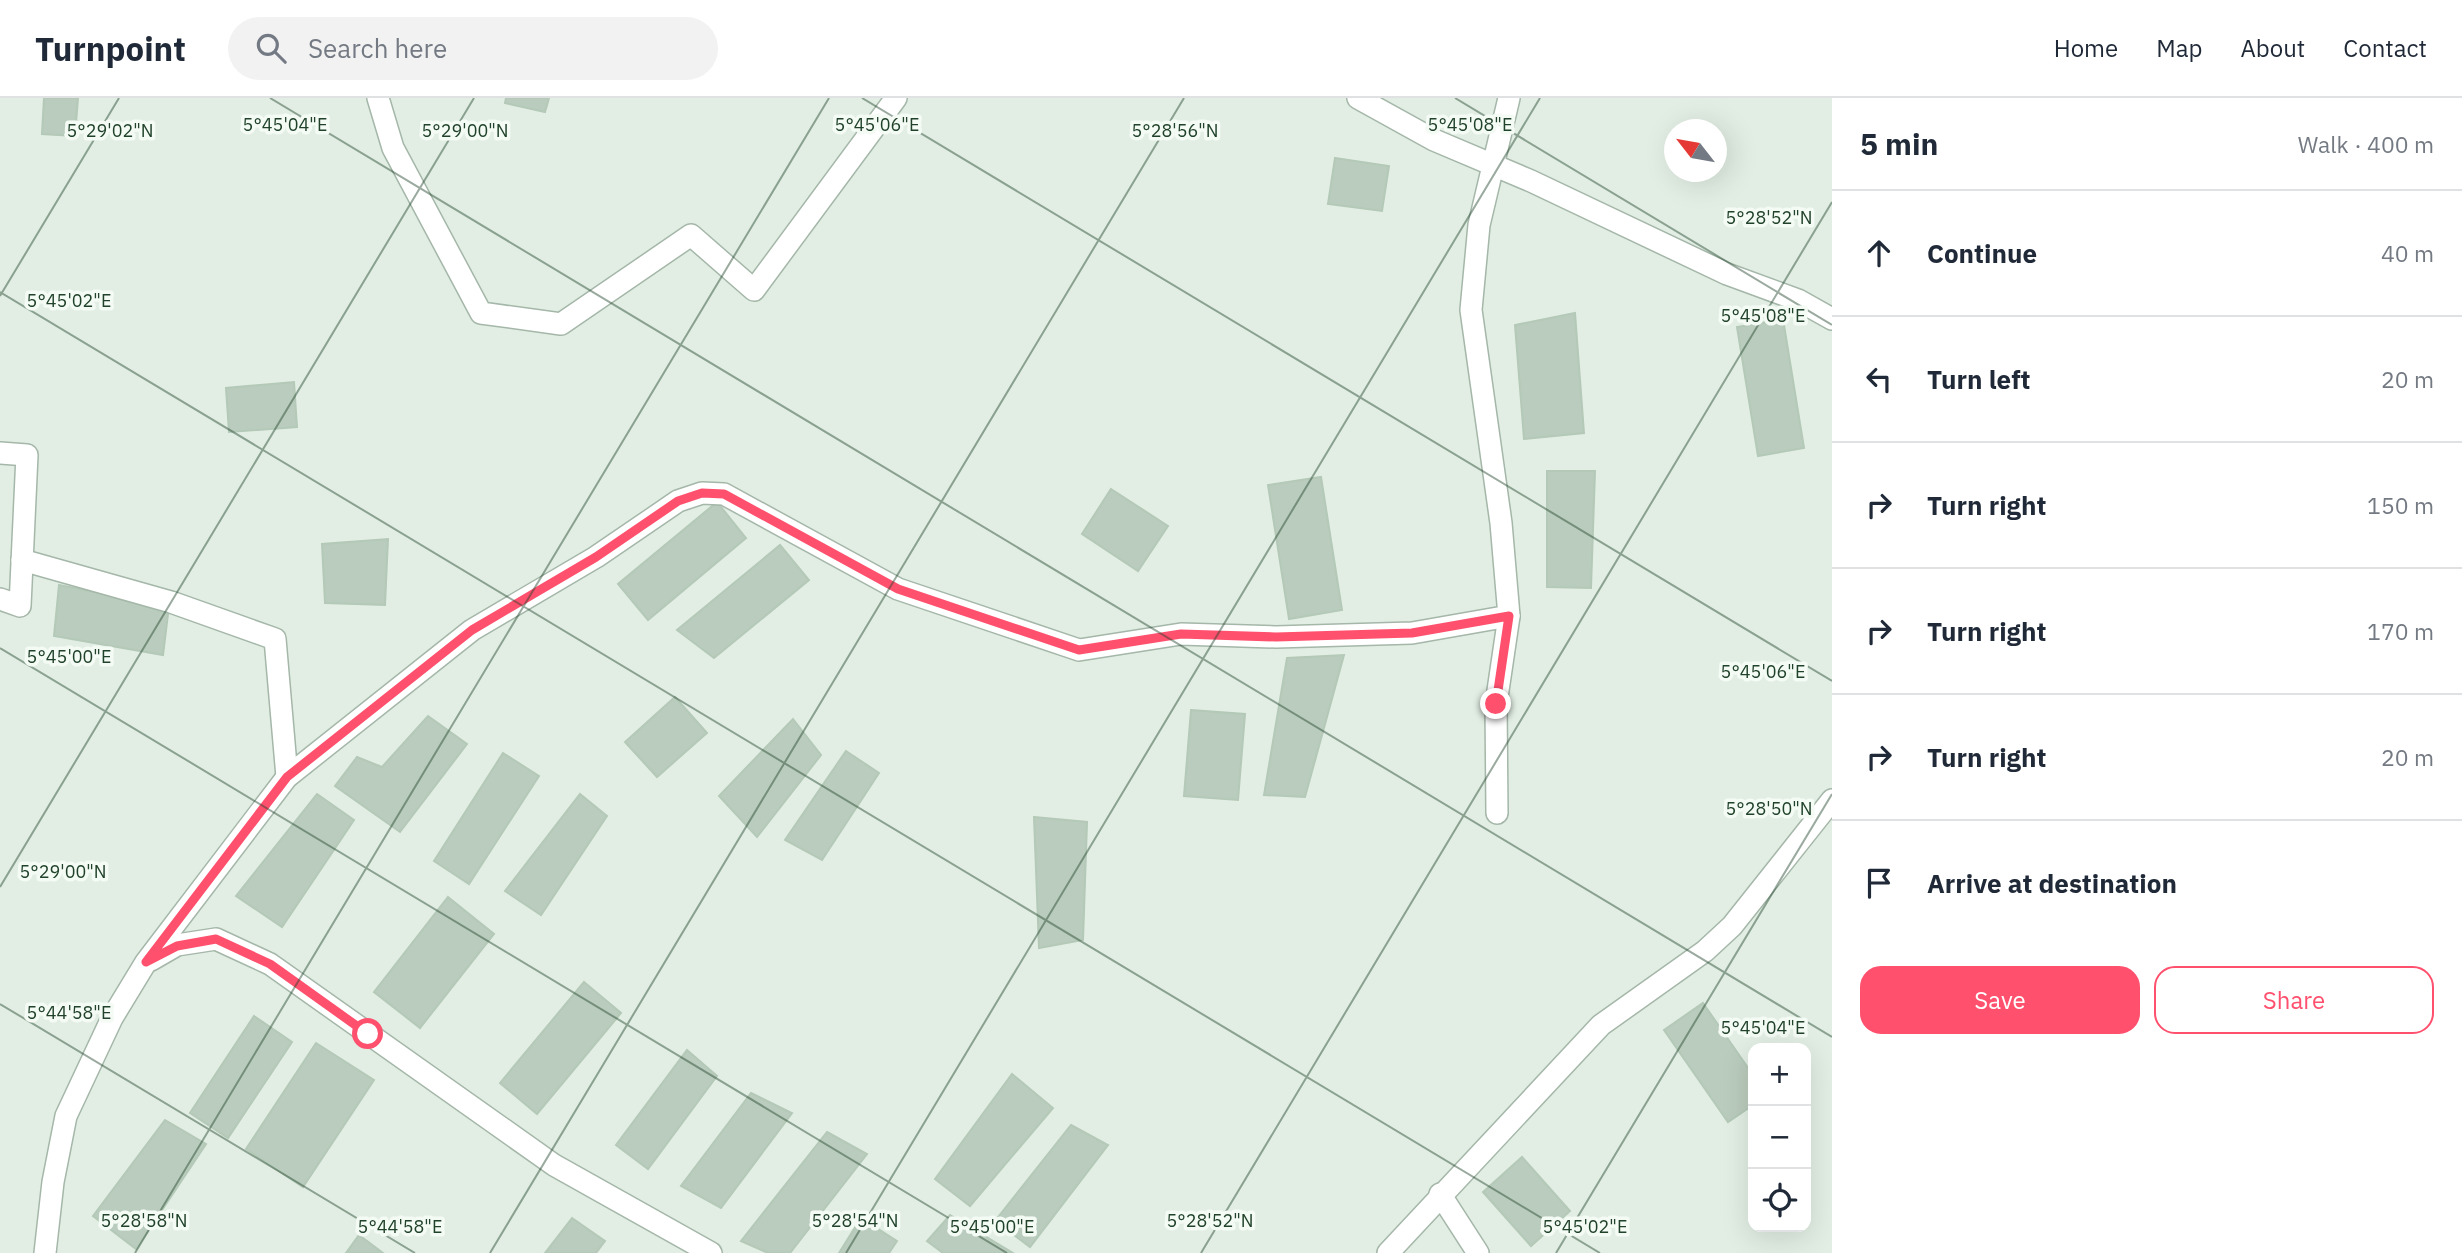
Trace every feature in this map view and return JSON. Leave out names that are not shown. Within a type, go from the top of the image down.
[{"type":"street","points":[[378,98],[393,148],[481,313],[561,324],[691,235],[754,290],[896,98]]},
{"type":"street","points":[[1357,98],[1434,139],[1727,274],[1798,300],[1832,319]]},
{"type":"street","points":[[1497,813],[1496,704],[1509,616],[1501,523],[1471,310],[1479,225],[1509,98]]},
{"type":"street","points":[[0,453],[27,455],[20,606],[0,599]]},
{"type":"street","points":[[45,1253],[53,1182],[66,1115],[112,1018],[146,962],[287,777],[472,630],[596,557],[678,501],[702,493],[724,494],[898,589],[1079,650],[1181,634],[1276,637],[1412,633],[1509,616]]},
{"type":"street","points":[[22,560],[171,602],[275,639],[287,777]]},
{"type":"street","points":[[1388,1253],[1440,1194],[1601,1026],[1705,951],[1732,926],[1772,871],[1832,800]]},
{"type":"street","points":[[146,962],[177,946],[216,939],[270,964],[554,1165],[711,1253]]},
{"type":"street","points":[[1440,1194],[1478,1253]]},
{"type":"building","points":[[44,98],[78,98],[75,136],[42,134]]},
{"type":"building","points":[[506,98],[549,98],[545,112],[505,103]]},
{"type":"building","points":[[1335,158],[1389,166],[1382,211],[1328,204]]},
{"type":"building","points":[[1575,313],[1584,433],[1524,439],[1515,325]]},
{"type":"building","points":[[1783,319],[1804,448],[1758,456],[1737,327]]},
{"type":"building","points":[[294,382],[297,427],[229,432],[226,388]]},
{"type":"building","points":[[1547,471],[1595,471],[1591,588],[1547,587]]},
{"type":"building","points":[[1321,477],[1342,610],[1289,619],[1268,485]]},
{"type":"building","points":[[1111,489],[1168,526],[1138,571],[1082,534]]},
{"type":"building","points":[[717,502],[746,538],[648,620],[618,584]]},
{"type":"building","points":[[388,539],[385,605],[325,603],[322,544]]},
{"type":"building","points":[[780,545],[809,580],[714,658],[677,630]]},
{"type":"building","points":[[59,585],[169,606],[163,655],[54,636]]},
{"type":"building","points":[[1344,655],[1305,797],[1264,795],[1287,658]]},
{"type":"building","points":[[675,697],[707,733],[657,777],[625,742]]},
{"type":"building","points":[[1191,710],[1245,714],[1238,800],[1184,796]]},
{"type":"building","points":[[428,716],[467,744],[400,832],[335,786],[357,757],[382,767]]},
{"type":"building","points":[[793,719],[821,755],[757,837],[719,796]]},
{"type":"building","points":[[846,751],[879,773],[822,860],[785,840]]},
{"type":"building","points":[[503,753],[539,776],[469,884],[434,861]]},
{"type":"building","points":[[317,794],[354,820],[282,927],[236,896]]},
{"type":"building","points":[[580,794],[607,816],[541,915],[505,891]]},
{"type":"building","points":[[1034,817],[1087,822],[1083,940],[1039,948]]},
{"type":"building","points":[[448,897],[494,934],[420,1028],[374,992]]},
{"type":"building","points":[[584,982],[621,1013],[537,1114],[500,1083]]},
{"type":"building","points":[[1703,1003],[1748,1068],[1748,1108],[1728,1122],[1664,1030]]},
{"type":"building","points":[[254,1016],[292,1042],[228,1138],[190,1113]]},
{"type":"building","points":[[316,1043],[374,1080],[303,1187],[246,1149]]},
{"type":"building","points":[[687,1050],[717,1076],[648,1169],[616,1145]]},
{"type":"building","points":[[1012,1074],[1053,1108],[970,1206],[935,1179]]},
{"type":"building","points":[[751,1093],[792,1113],[721,1208],[681,1186]]},
{"type":"building","points":[[165,1120],[206,1144],[136,1249],[93,1216]]},
{"type":"building","points":[[1071,1125],[1108,1145],[1030,1247],[995,1221]]},
{"type":"building","points":[[827,1132],[867,1154],[790,1253],[768,1253],[741,1241]]},
{"type":"building","points":[[1522,1157],[1570,1211],[1531,1246],[1483,1192]]},
{"type":"building","points":[[950,1215],[1013,1253],[943,1253],[927,1241]]},
{"type":"building","points":[[572,1218],[605,1241],[596,1253],[545,1253]]},
{"type":"building","points":[[861,1218],[897,1241],[889,1253],[839,1253]]},
{"type":"building","points":[[359,1235],[383,1253],[346,1253]]},
{"type":"route","points":[[368,1034],[270,964],[216,939],[177,946],[146,962],[287,777],[472,630],[596,557],[678,501],[702,493],[724,494],[898,589],[1079,650],[1181,634],[1276,637],[1412,633],[1509,616],[1496,704]]}]
